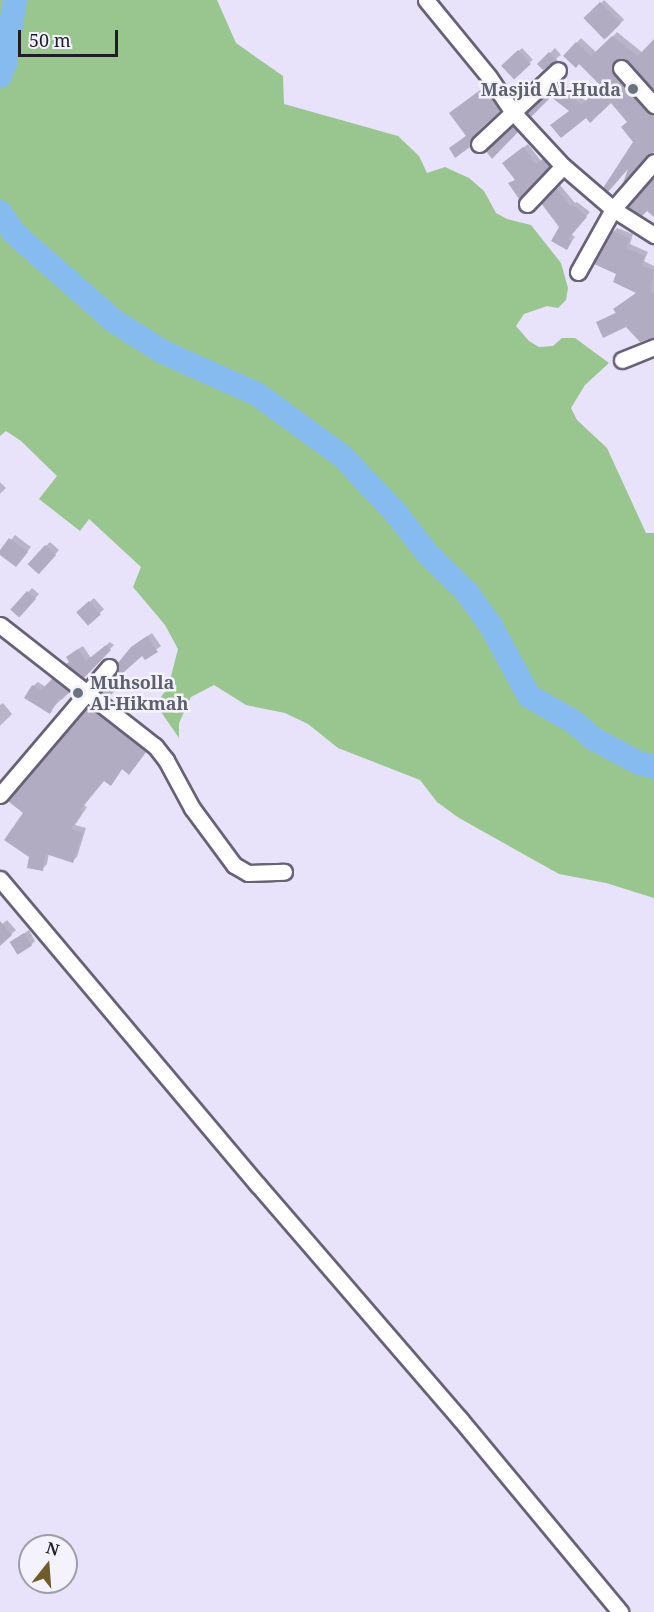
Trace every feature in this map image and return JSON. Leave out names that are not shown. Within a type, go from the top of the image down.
[{"type":"street","points":[[426,0],[489,77],[512,111],[563,166],[613,209],[654,235]]},
{"type":"street","points":[[621,68],[654,105]]},
{"type":"street","points":[[478,144],[558,70]]},
{"type":"street","points":[[578,272],[613,209],[654,162]]},
{"type":"street","points":[[528,204],[563,166]]},
{"type":"street","points":[[622,360],[654,348]]},
{"type":"street","points":[[0,625],[160,752],[192,808],[234,865],[248,873],[284,872]]},
{"type":"street","points":[[0,795],[109,667]]},
{"type":"street","points":[[0,879],[258,1185],[460,1419],[620,1612]]},
{"type":"green space","points":[[0,0],[217,0],[236,43],[283,76],[284,104],[398,136],[419,156],[427,173],[445,167],[469,178],[484,191],[496,213],[507,219],[531,225],[561,263],[568,288],[566,300],[558,308],[547,306],[524,314],[516,326],[529,341],[539,347],[553,346],[562,338],[575,338],[609,363],[585,385],[571,408],[577,420],[607,448],[646,533],[654,533],[654,898],[606,883],[559,874],[459,818],[437,802],[420,780],[338,748],[308,724],[285,713],[246,705],[214,685],[191,697],[179,723],[179,738],[159,709],[161,697],[168,688],[178,649],[165,625],[133,587],[141,567],[89,519],[80,531],[39,499],[57,476],[21,441],[6,431],[0,436]]},
{"type":"building","points":[[600,2],[621,24],[604,40],[583,18]]},
{"type":"building","points":[[612,36],[638,56],[654,39],[654,90],[625,59],[615,60],[611,69],[647,111],[654,115],[654,152],[647,156],[623,183],[628,169],[608,192],[603,188],[633,142],[621,127],[627,122],[611,103],[590,123],[586,118],[561,138],[550,125],[569,111],[551,97],[531,117],[527,113],[556,85],[581,105],[601,86],[579,64],[576,68],[563,56],[576,42],[591,56]]},
{"type":"building","points":[[518,50],[531,64],[514,80],[501,66]]},
{"type":"building","points":[[549,52],[558,61],[543,70],[537,64]]},
{"type":"building","points":[[483,88],[500,111],[472,137],[470,147],[455,158],[449,148],[466,136],[449,113]]},
{"type":"building","points":[[513,126],[518,132],[492,159],[486,151]]},
{"type":"building","points":[[523,147],[536,164],[543,159],[550,166],[519,199],[508,183],[515,180],[502,163]]},
{"type":"building","points":[[654,177],[654,217],[647,211],[642,216],[628,207]]},
{"type":"building","points":[[556,188],[570,206],[572,204],[587,217],[568,239],[572,241],[567,250],[551,241],[559,227],[541,203]]},
{"type":"building","points":[[612,231],[630,238],[626,248],[645,256],[641,266],[654,270],[650,291],[654,293],[654,337],[640,342],[626,327],[603,338],[596,322],[616,313],[613,309],[636,293],[613,282],[616,274],[594,264]]},
{"type":"building","points":[[9,538],[28,552],[16,567],[0,555],[0,550]]},
{"type":"building","points":[[45,545],[56,555],[39,574],[28,564]]},
{"type":"building","points":[[27,591],[36,599],[19,618],[10,610]]},
{"type":"building","points":[[89,601],[101,615],[88,626],[76,612]]},
{"type":"building","points":[[147,636],[158,652],[145,660],[142,656],[115,680],[121,686],[108,697],[101,691],[117,673],[118,663],[131,647]]},
{"type":"building","points":[[106,645],[111,650],[84,678],[66,664],[69,662],[66,657],[78,649],[86,661]]},
{"type":"building","points":[[53,678],[70,692],[61,700],[59,698],[50,714],[24,698],[32,685],[41,690]]},
{"type":"building","points":[[88,706],[146,752],[129,775],[122,769],[111,786],[104,781],[80,810],[83,812],[71,829],[83,833],[73,863],[46,854],[43,871],[27,868],[29,857],[4,840],[23,813],[8,801]]},
{"type":"building","points":[[0,921],[12,935],[0,946]]},
{"type":"building","points":[[24,933],[32,946],[18,955],[10,942]]},
{"type":"waterway","points":[[0,76],[5,63],[15,0]]},
{"type":"waterway","points":[[0,212],[14,233],[114,321],[163,352],[257,394],[342,456],[395,512],[427,553],[466,591],[491,626],[529,696],[574,722],[594,739],[639,763],[654,767]]},
{"type":"place","name":"Masjid Al-Huda","points":[[633,89]]},
{"type":"place","name":"Muhsolla Al-Hikmah","points":[[78,693]]}]
